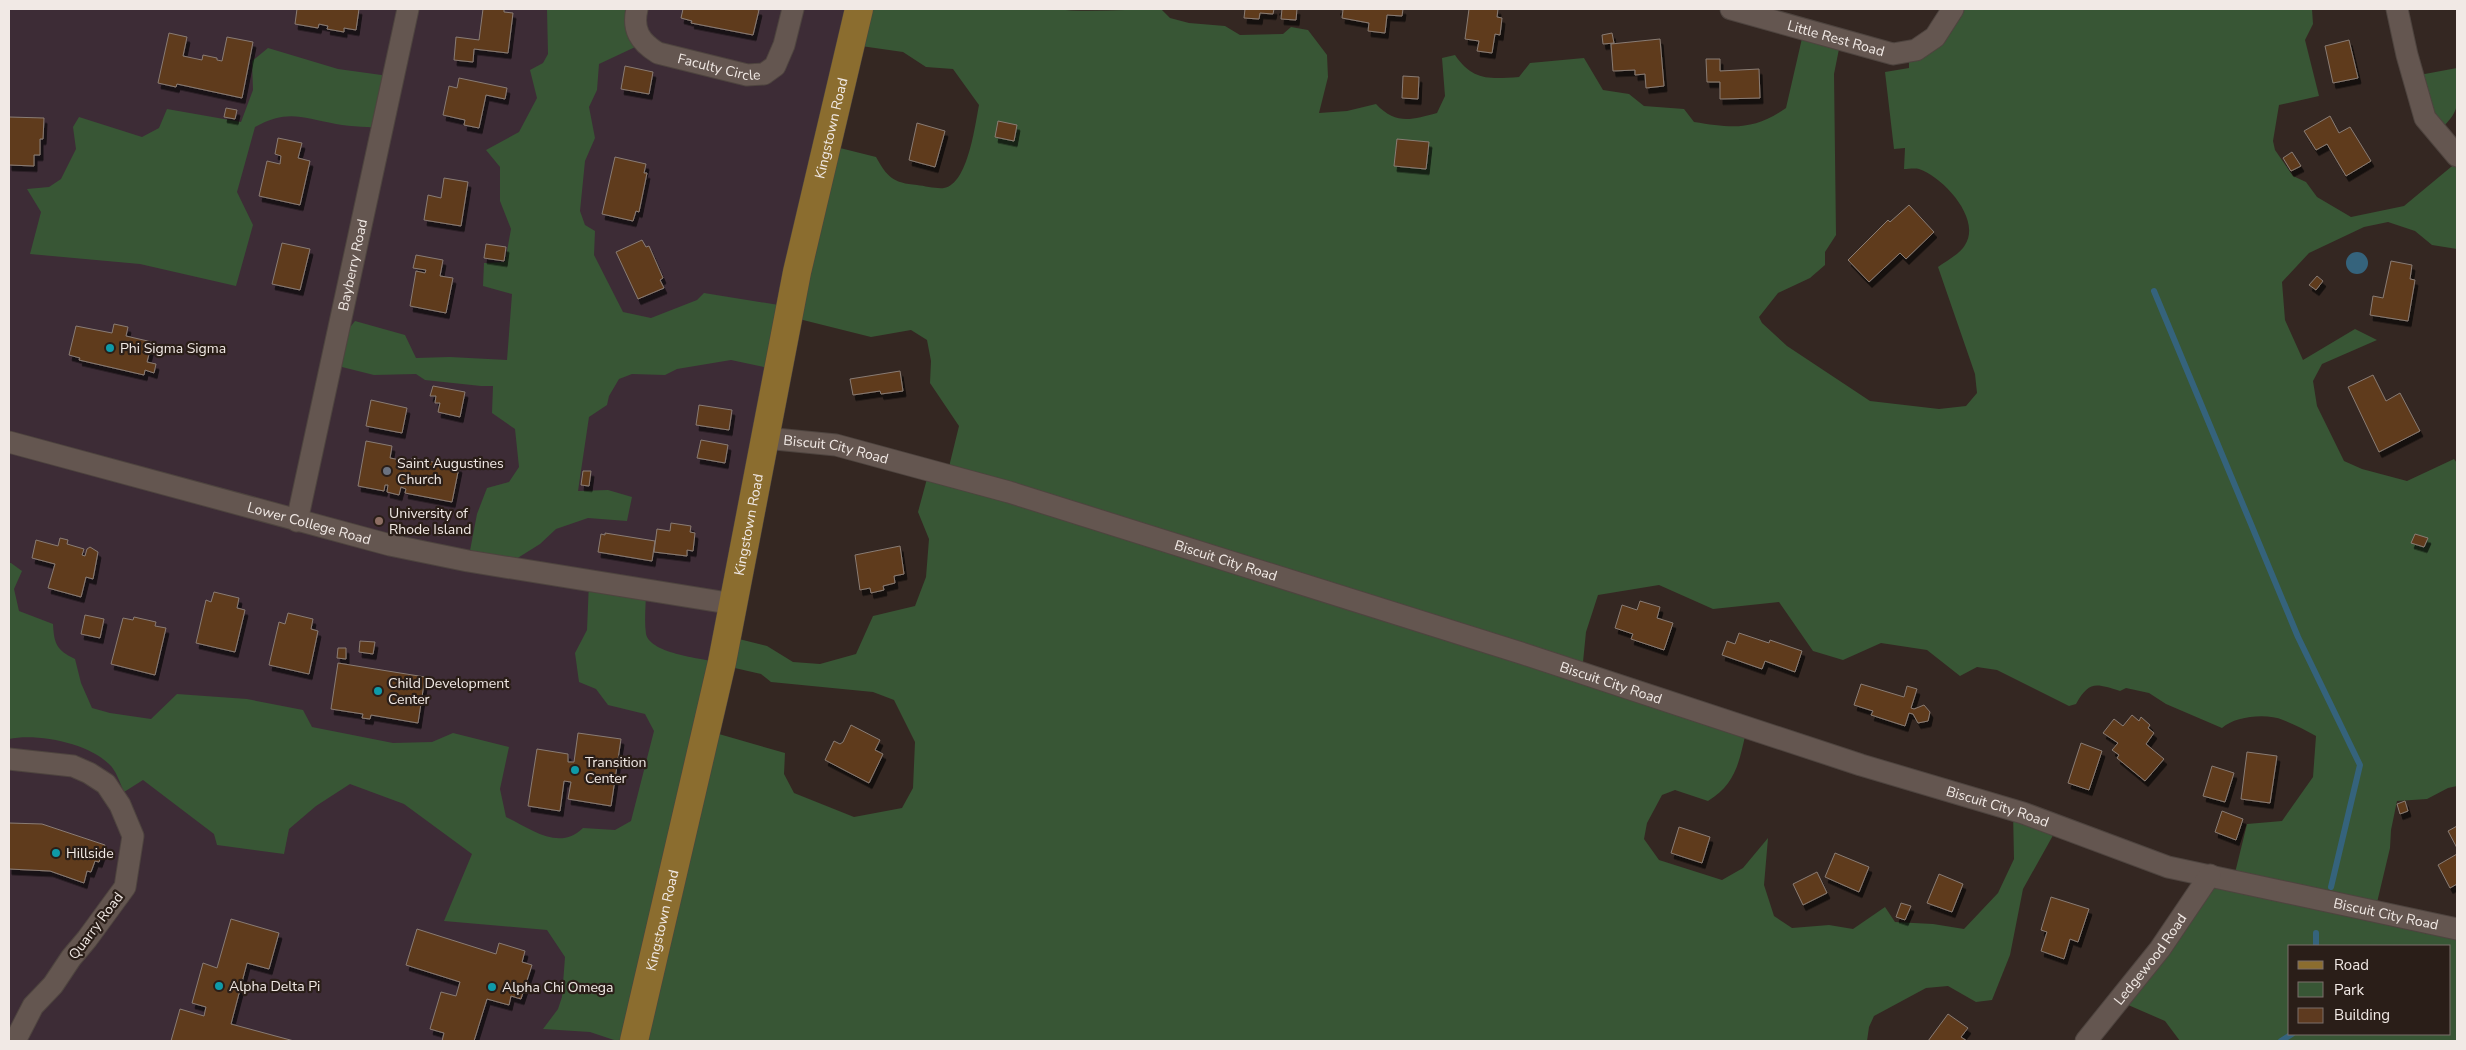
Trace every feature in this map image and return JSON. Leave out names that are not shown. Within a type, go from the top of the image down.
[{"type":"main road","name":"Kingstown Road","points":[[634,1041],[734,604],[797,272],[859,9]]},
{"type":"street","name":"Bayberry Road","points":[[296,520],[408,9]]},
{"type":"street","name":"Faculty Circle","points":[[637,9],[634,20],[637,36],[658,53],[747,75],[764,74],[774,66],[784,45],[793,9]]},
{"type":"street","name":"Little Rest Road","points":[[1731,9],[1893,54],[1916,50],[1935,37],[1953,9]]},
{"type":"street","points":[[2397,9],[2407,55],[2425,118],[2457,156]]},
{"type":"street","name":"Biscuit City Road","points":[[765,438],[836,445],[1009,492],[1524,654],[1861,765],[2023,813],[2168,867],[2457,929]]},
{"type":"street","name":"Lower College Road","points":[[9,442],[390,545],[468,560],[734,604]]},
{"type":"street","name":"Quarry Road","points":[[9,759],[73,766],[89,773],[106,784],[120,805],[133,836],[125,887],[53,985],[33,1006],[14,1041]]},
{"type":"street","name":"Ledgewood Road","points":[[2086,1041],[2160,949],[2210,875]]},
{"type":"shaded area","name":"University of Rhode Island","points":[[9,9],[856,9],[634,1041],[9,1041]]},
{"type":"green space","points":[[547,9],[639,9],[648,41],[599,64],[597,90],[589,107],[595,138],[585,161],[580,211],[585,225],[595,231],[594,255],[623,312],[651,318],[697,300],[704,293],[791,307],[832,146],[876,157],[887,174],[902,183],[944,188],[952,184],[959,176],[969,152],[979,105],[953,69],[926,67],[903,52],[854,45],[862,9],[1054,9],[1094,11],[1161,9],[1170,18],[1189,23],[1225,26],[1240,35],[1283,34],[1291,27],[1308,30],[1327,55],[1328,77],[1319,113],[1347,111],[1376,104],[1390,115],[1404,119],[1419,118],[1437,113],[1445,96],[1442,58],[1455,55],[1468,70],[1490,78],[1519,77],[1530,63],[1584,58],[1603,90],[1629,94],[1644,106],[1684,109],[1694,122],[1720,126],[1752,124],[1763,121],[1786,108],[1803,34],[1840,44],[1834,74],[1836,235],[1825,252],[1825,265],[1810,278],[1778,293],[1759,317],[1762,323],[1787,346],[1870,401],[1939,409],[1966,406],[1977,393],[1975,374],[1938,267],[1963,248],[1969,235],[1968,223],[1957,200],[1939,181],[1929,173],[1919,169],[1904,169],[1905,148],[1894,149],[1885,72],[1909,68],[1909,54],[1952,9],[2312,9],[2313,24],[2305,40],[2319,96],[2279,105],[2273,141],[2275,150],[2293,176],[2306,182],[2317,197],[2351,217],[2404,206],[2457,162],[2457,249],[2432,245],[2415,231],[2388,222],[2364,227],[2309,253],[2282,282],[2285,320],[2303,360],[2355,329],[2377,340],[2322,364],[2313,381],[2317,406],[2344,461],[2362,469],[2407,481],[2454,459],[2457,463],[2457,786],[2448,788],[2427,799],[2397,801],[2391,830],[2390,848],[2375,911],[2457,930],[2457,1041],[2180,1041],[2165,1021],[2119,1001],[2203,883],[2233,881],[2247,824],[2282,821],[2313,777],[2316,736],[2300,727],[2276,718],[2260,716],[2243,718],[2222,728],[2166,704],[2149,693],[2126,688],[2120,691],[2104,686],[2094,686],[2085,691],[2076,704],[2069,706],[1997,670],[1977,667],[1960,676],[1927,650],[1881,643],[1843,660],[1813,651],[1779,602],[1713,609],[1659,585],[1598,595],[1586,632],[1582,672],[1746,732],[1735,771],[1725,787],[1708,801],[1675,790],[1662,795],[1647,823],[1644,839],[1659,860],[1722,880],[1743,868],[1768,838],[1764,885],[1774,916],[1792,928],[1829,925],[1853,929],[1885,907],[1895,922],[1933,924],[1964,929],[1998,893],[2014,859],[2013,811],[2056,830],[2023,889],[2010,955],[1992,1000],[1976,1002],[1948,986],[1926,988],[1874,1016],[1869,1027],[1867,1041],[617,1041],[590,1032],[543,1029],[558,1009],[562,997],[565,957],[547,930],[444,921],[472,854],[404,804],[350,784],[316,806],[289,829],[284,854],[217,845],[214,834],[143,780],[124,792],[118,777],[111,767],[100,757],[88,750],[62,741],[33,737],[9,739],[9,563],[11,563],[22,571],[14,589],[19,611],[53,624],[55,641],[60,649],[75,659],[81,683],[92,708],[110,713],[151,719],[177,694],[247,699],[303,710],[312,727],[393,743],[432,742],[453,733],[509,747],[500,789],[506,817],[544,836],[564,838],[574,835],[583,828],[615,830],[631,821],[654,731],[645,714],[608,705],[596,689],[579,682],[575,653],[587,630],[589,582],[646,591],[645,629],[650,641],[667,651],[722,663],[731,637],[767,646],[793,662],[820,664],[856,654],[873,616],[915,606],[926,577],[929,539],[918,512],[928,475],[947,475],[959,426],[930,383],[931,361],[927,340],[911,330],[871,337],[795,318],[782,371],[731,360],[677,369],[665,375],[632,374],[619,379],[609,396],[607,405],[589,417],[578,491],[608,490],[632,497],[627,521],[588,518],[556,529],[540,544],[505,566],[468,561],[477,514],[487,488],[509,482],[519,467],[515,429],[492,413],[493,386],[425,380],[416,374],[374,375],[338,366],[344,335],[355,321],[405,335],[416,358],[450,357],[507,360],[512,294],[483,286],[484,263],[505,262],[511,229],[500,201],[500,167],[486,150],[519,132],[537,98],[530,70],[543,63],[548,54]],"holes":[[[726,666],[761,674],[771,682],[873,692],[894,700],[915,742],[913,788],[902,808],[854,817],[794,793],[784,774],[785,753],[712,732]]]},
{"type":"green space","points":[[268,48],[338,69],[396,77],[386,128],[342,125],[295,116],[277,118],[255,127],[237,192],[253,225],[236,286],[140,264],[30,254],[41,212],[27,189],[49,187],[61,179],[76,149],[73,127],[79,117],[142,137],[159,128],[167,109],[241,122],[253,90],[252,61]]},
{"type":"green space","points":[[2457,68],[2458,98],[2455,112],[2435,134],[2414,76]]},
{"type":"water","points":[[2357,252],[2365,255],[2368,263],[2365,271],[2357,274],[2349,271],[2346,263],[2349,255]]},
{"type":"building","points":[[297,9],[359,9],[356,30],[344,28],[344,32],[327,29],[328,26],[319,24],[318,28],[295,24]]},
{"type":"building","points":[[483,9],[504,9],[504,12],[513,13],[508,53],[474,49],[473,62],[454,60],[456,37],[479,40]]},
{"type":"building","points":[[683,9],[759,10],[753,35],[691,23],[692,21],[681,18]]},
{"type":"building","points":[[1245,9],[1274,9],[1273,14],[1260,13],[1259,19],[1244,18]]},
{"type":"building","points":[[1282,9],[1297,9],[1296,20],[1281,19]]},
{"type":"building","points":[[1337,9],[1403,9],[1402,16],[1387,15],[1385,33],[1368,31],[1369,23],[1342,18],[1343,10]]},
{"type":"building","points":[[1469,9],[1498,9],[1497,17],[1502,18],[1500,35],[1495,34],[1492,53],[1477,51],[1479,41],[1465,39]]},
{"type":"building","points":[[169,33],[187,37],[183,56],[202,60],[203,55],[222,61],[227,37],[253,42],[242,98],[177,84],[176,87],[158,83]]},
{"type":"building","points":[[1612,33],[1614,43],[1603,44],[1602,35]]},
{"type":"building","points":[[1660,39],[1664,86],[1646,88],[1645,74],[1635,75],[1635,70],[1613,71],[1611,44]]},
{"type":"building","points":[[2349,40],[2358,78],[2333,83],[2325,46]]},
{"type":"building","points":[[1706,59],[1720,59],[1720,71],[1759,69],[1760,98],[1720,99],[1720,82],[1707,82]]},
{"type":"building","points":[[625,66],[653,72],[649,94],[621,89]]},
{"type":"building","points":[[1403,76],[1419,77],[1418,99],[1402,98]]},
{"type":"building","points":[[459,78],[507,88],[505,99],[486,95],[479,128],[464,125],[465,120],[443,115],[449,86],[457,88]]},
{"type":"building","points":[[226,108],[237,110],[235,119],[224,117]]},
{"type":"building","points":[[2330,116],[2339,133],[2350,127],[2371,161],[2346,176],[2327,144],[2316,150],[2304,131]]},
{"type":"building","points":[[9,117],[44,118],[43,139],[40,139],[40,155],[34,155],[34,166],[9,165]]},
{"type":"building","points":[[998,121],[1017,125],[1014,141],[995,137]]},
{"type":"building","points":[[917,123],[945,131],[935,167],[909,160]]},
{"type":"building","points":[[278,138],[302,143],[298,158],[310,161],[300,205],[259,196],[267,161],[280,164],[281,156],[275,154]]},
{"type":"building","points":[[1397,139],[1429,142],[1426,169],[1394,166]]},
{"type":"building","points":[[2292,152],[2301,166],[2291,171],[2283,158]]},
{"type":"building","points":[[615,157],[646,164],[644,173],[647,173],[639,212],[636,211],[633,221],[602,214]]},
{"type":"building","points":[[444,178],[468,182],[461,226],[424,220],[428,195],[441,198]]},
{"type":"building","points":[[1909,205],[1934,232],[1906,259],[1900,253],[1869,282],[1848,260],[1888,220],[1890,222]]},
{"type":"building","points":[[642,240],[646,247],[649,246],[663,278],[660,280],[664,288],[638,299],[616,252]]},
{"type":"building","points":[[282,243],[310,249],[300,290],[272,284]]},
{"type":"building","points":[[486,244],[506,247],[504,261],[484,258]]},
{"type":"building","points":[[416,255],[443,260],[440,276],[453,278],[446,313],[410,306],[416,271],[425,273],[426,270],[413,268]]},
{"type":"building","points":[[2391,261],[2412,265],[2410,279],[2415,280],[2408,321],[2370,315],[2373,296],[2383,298]]},
{"type":"building","points":[[2317,276],[2323,281],[2316,290],[2309,285]]},
{"type":"building","name":"Phi Sigma Sigma","points":[[114,324],[128,327],[126,336],[152,342],[147,362],[156,364],[154,373],[145,370],[144,375],[79,360],[80,358],[69,355],[76,326],[112,333]]},
{"type":"building","points":[[900,371],[903,391],[881,394],[880,391],[853,395],[850,379]]},
{"type":"building","points":[[2373,375],[2386,401],[2400,393],[2420,431],[2379,452],[2348,387]]},
{"type":"building","points":[[433,386],[465,392],[460,417],[438,412],[440,403],[435,403],[436,396],[430,396]]},
{"type":"building","points":[[371,400],[407,408],[402,433],[366,426]]},
{"type":"building","points":[[699,405],[732,410],[729,430],[696,425]]},
{"type":"building","points":[[701,440],[728,445],[725,463],[697,458]]},
{"type":"building","points":[[366,441],[392,446],[390,458],[411,462],[412,458],[459,467],[452,502],[405,493],[406,489],[401,487],[399,495],[387,492],[388,485],[385,485],[384,491],[358,486]]},
{"type":"building","points":[[583,471],[591,471],[589,486],[581,485]]},
{"type":"building","points":[[671,523],[691,526],[690,532],[695,533],[693,551],[687,550],[687,556],[654,552],[657,529],[670,531]]},
{"type":"building","points":[[605,533],[655,541],[652,561],[598,552],[601,534],[605,535]]},
{"type":"building","points":[[2415,534],[2428,538],[2424,547],[2411,543]]},
{"type":"building","points":[[60,538],[68,540],[67,544],[84,549],[82,555],[85,556],[87,549],[90,547],[98,552],[93,579],[86,577],[81,597],[48,588],[55,564],[32,558],[36,540],[58,546]]},
{"type":"building","points":[[900,546],[904,574],[894,576],[895,583],[883,586],[884,590],[871,593],[870,588],[860,590],[855,555]]},
{"type":"building","points":[[214,592],[239,598],[237,608],[245,610],[235,652],[196,643],[206,600],[211,602]]},
{"type":"building","points":[[1640,601],[1660,607],[1657,618],[1673,623],[1664,650],[1631,639],[1633,634],[1615,628],[1622,605],[1637,610]]},
{"type":"building","points":[[288,613],[313,619],[311,629],[318,631],[309,674],[269,665],[279,622],[285,624]]},
{"type":"building","points":[[85,615],[104,619],[100,638],[81,634]]},
{"type":"building","points":[[134,617],[156,622],[155,626],[166,628],[155,675],[111,664],[123,618],[133,620]]},
{"type":"building","points":[[1739,633],[1769,643],[1770,640],[1802,651],[1795,672],[1765,661],[1762,669],[1722,655],[1727,641],[1735,644]]},
{"type":"building","points":[[360,641],[375,642],[373,654],[359,652]]},
{"type":"building","points":[[338,648],[346,648],[346,659],[337,658]]},
{"type":"building","name":"Child Development Center","points":[[338,663],[425,677],[418,723],[371,715],[370,719],[362,718],[363,714],[331,709]]},
{"type":"building","points":[[1861,684],[1904,697],[1907,686],[1917,689],[1911,708],[1914,709],[1924,705],[1930,712],[1928,721],[1918,723],[1913,714],[1909,713],[1905,726],[1871,715],[1873,711],[1854,705]]},
{"type":"building","points":[[2132,715],[2139,721],[2141,717],[2150,725],[2148,728],[2154,733],[2146,744],[2164,759],[2145,781],[2117,758],[2119,755],[2112,750],[2118,743],[2103,733],[2114,719],[2123,726]]},
{"type":"building","points":[[851,725],[880,740],[875,750],[883,754],[869,783],[825,760],[834,741],[840,744],[843,742]]},
{"type":"building","name":"Transition Center","points":[[578,733],[621,739],[611,806],[568,799],[571,782],[564,781],[560,811],[528,806],[537,749],[568,754],[568,762],[574,762]]},
{"type":"building","points":[[2081,743],[2102,751],[2089,790],[2068,783]]},
{"type":"building","points":[[2247,752],[2277,756],[2270,803],[2241,799]]},
{"type":"building","points":[[2212,766],[2234,773],[2225,802],[2203,796]]},
{"type":"building","points":[[2405,801],[2408,811],[2400,814],[2397,804]]},
{"type":"building","points":[[2222,811],[2243,819],[2236,840],[2215,832]]},
{"type":"building","name":"Hillside","points":[[9,823],[42,824],[105,845],[99,862],[95,861],[91,872],[87,871],[84,883],[50,871],[9,869]]},
{"type":"building","points":[[2457,826],[2457,848],[2448,831]]},
{"type":"building","points":[[1679,827],[1710,837],[1702,863],[1671,853]]},
{"type":"building","points":[[1835,853],[1869,867],[1859,892],[1825,877]]},
{"type":"building","points":[[2457,854],[2457,884],[2450,888],[2438,865]]},
{"type":"building","points":[[1817,872],[1827,893],[1803,905],[1793,884]]},
{"type":"building","points":[[1939,874],[1963,884],[1952,912],[1927,903]]},
{"type":"building","points":[[2051,897],[2089,909],[2078,942],[2070,939],[2064,959],[2041,951],[2047,932],[2041,930]]},
{"type":"building","points":[[1901,903],[1911,906],[1905,920],[1896,917]]},
{"type":"building","name":"Alpha Delta Pi","points":[[231,919],[279,933],[269,969],[247,963],[231,1024],[294,1041],[171,1041],[180,1009],[204,1016],[206,1007],[192,1003],[203,963],[217,968]]},
{"type":"building","name":"Alpha Chi Omega","points":[[417,929],[496,954],[499,943],[525,951],[522,962],[532,965],[521,999],[511,996],[509,1005],[487,999],[474,1041],[442,1041],[444,1033],[430,1029],[441,992],[456,996],[460,982],[406,965]]},
{"type":"building","points":[[1948,1014],[1968,1028],[1961,1037],[1967,1041],[1928,1041]]},
{"type":"waterway","points":[[2154,291],[2298,637],[2360,765],[2331,887]]},
{"type":"waterway","points":[[2316,933],[2316,945]]},
{"type":"waterway","points":[[2281,1041],[2290,1035]]},
{"type":"place","name":"Phi Sigma Sigma","points":[[110,348]]},
{"type":"place","name":"Saint Augustines Church","points":[[387,471]]},
{"type":"place","name":"University of Rhode Island","points":[[379,521]]},
{"type":"place","name":"Child Development Center","points":[[378,691]]},
{"type":"place","name":"Transition Center","points":[[575,770]]},
{"type":"place","name":"Hillside","points":[[56,853]]},
{"type":"place","name":"Alpha Delta Pi","points":[[219,986]]},
{"type":"place","name":"Alpha Chi Omega","points":[[492,987]]}]
